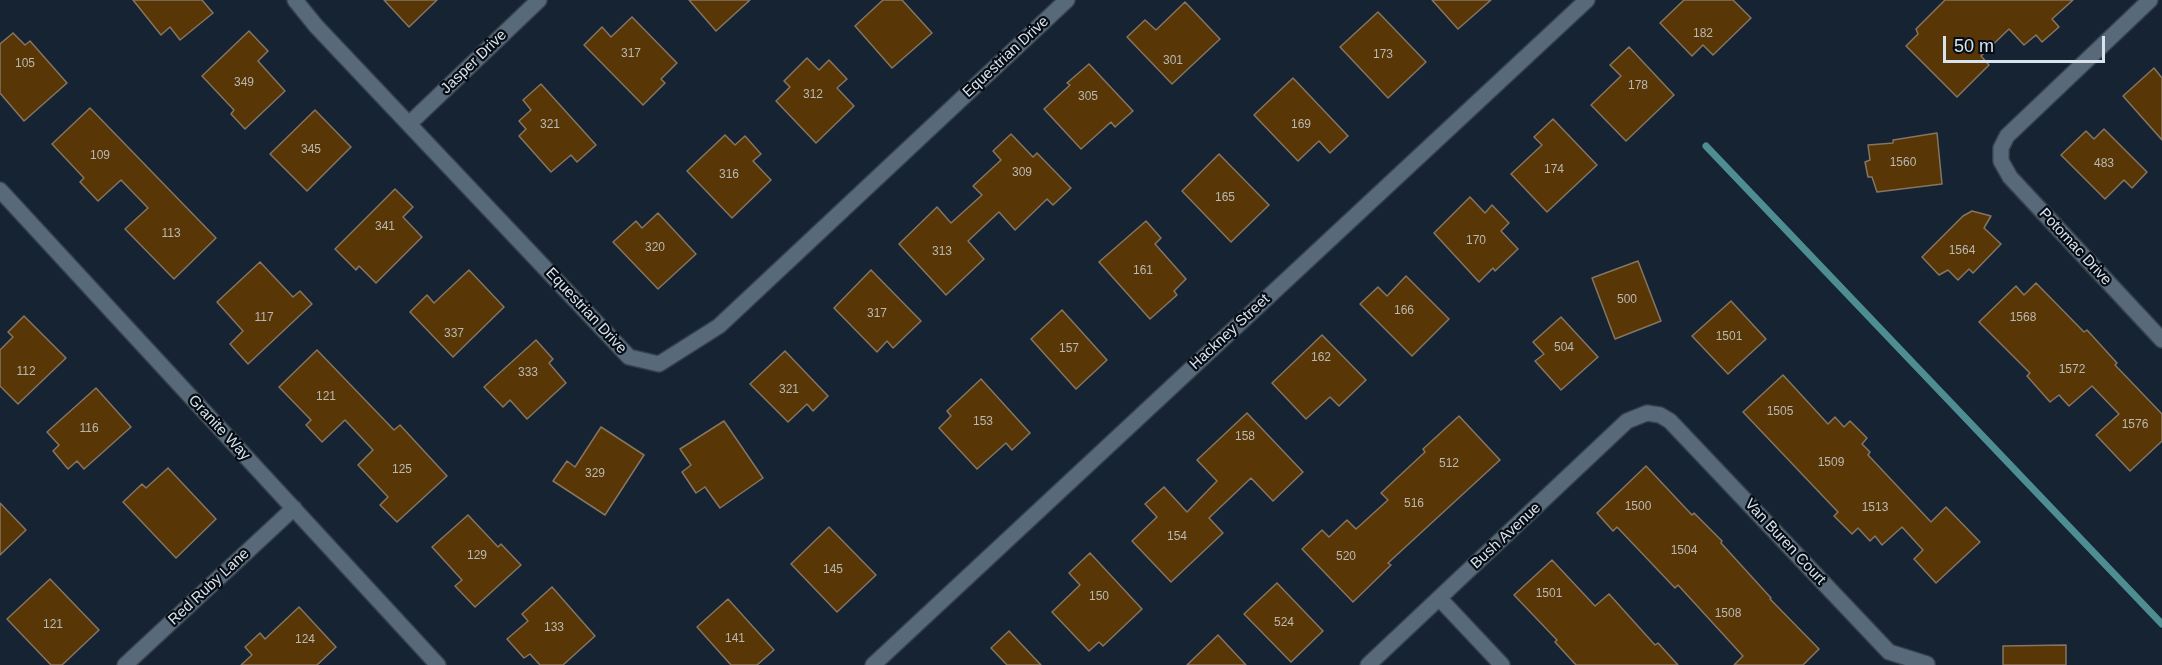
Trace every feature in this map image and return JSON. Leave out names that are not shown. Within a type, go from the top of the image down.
[{"type":"street","name":"Equestrian Drive","points":[[295,0],[316,26],[629,357],[659,364],[719,326],[1067,0]]},
{"type":"street","name":"Jasper Drive","points":[[409,124],[539,0]]},
{"type":"street","name":"Hackney Street","points":[[873,665],[1587,0]]},
{"type":"street","name":"Potomac Drive","points":[[2151,0],[2014,128],[2001,148],[2001,161],[2010,177],[2162,340]]},
{"type":"street","name":"Granite Way","points":[[0,190],[438,665]]},
{"type":"street","name":"Bush Avenue","points":[[1368,665],[1627,421],[1647,413]]},
{"type":"street","name":"Van Buren Court","points":[[1647,413],[1660,415],[1670,421],[1888,652],[1927,664]]},
{"type":"street","name":"Red Ruby Lane","points":[[125,665],[294,508]]},
{"type":"street","points":[[1440,598],[1502,665]]},
{"type":"building","points":[[133,0],[202,0],[213,13],[180,40],[170,27],[161,35]]},
{"type":"building","points":[[384,0],[437,0],[409,27]]},
{"type":"building","points":[[689,0],[750,0],[716,31]]},
{"type":"building","points":[[883,0],[902,0],[932,33],[892,68],[855,26]]},
{"type":"building","points":[[1432,0],[1491,0],[1458,29]]},
{"type":"building","points":[[1684,0],[1733,0],[1751,18],[1713,55],[1703,45],[1692,56],[1660,23]]},
{"type":"building","points":[[1945,0],[2073,0],[2052,19],[2059,27],[2042,42],[2036,35],[2024,45],[2009,29],[1981,56],[1989,65],[1957,97],[1906,46],[1918,34],[1916,29]]},
{"type":"building","points":[[1185,2],[1220,39],[1172,84],[1127,37],[1145,20],[1156,30]]},
{"type":"building","points":[[1378,12],[1426,62],[1388,98],[1340,47]]},
{"type":"building","points":[[632,17],[677,63],[661,79],[665,83],[643,105],[584,45],[602,27],[611,37]]},
{"type":"building","points":[[249,31],[268,51],[258,61],[285,91],[245,129],[231,114],[234,110],[202,76]]},
{"type":"building","points":[[13,33],[25,45],[30,41],[67,83],[24,121],[0,93],[0,44]]},
{"type":"building","points":[[1629,47],[1674,95],[1626,141],[1591,105],[1621,76],[1610,65]]},
{"type":"building","points":[[807,58],[819,70],[829,60],[847,79],[837,88],[854,106],[816,143],[776,101],[790,87],[784,81]]},
{"type":"building","points":[[1089,64],[1133,111],[1115,127],[1111,122],[1081,149],[1044,109],[1070,85],[1067,83]]},
{"type":"building","points":[[2154,68],[2162,78],[2162,140],[2123,96]]},
{"type":"building","points":[[1293,78],[1348,136],[1330,153],[1319,141],[1298,161],[1254,115]]},
{"type":"building","points":[[541,84],[596,145],[577,162],[571,155],[551,172],[519,136],[526,129],[519,121],[531,110],[523,100]]},
{"type":"building","points":[[90,108],[216,238],[174,279],[125,229],[148,208],[121,180],[98,201],[80,182],[84,178],[52,144]]},
{"type":"building","points":[[315,110],[351,147],[307,191],[270,154]]},
{"type":"building","points":[[1553,119],[1597,165],[1547,212],[1511,174],[1542,145],[1534,137]]},
{"type":"building","points":[[2104,129],[2147,172],[2132,188],[2124,180],[2105,199],[2061,155],[2086,131],[2094,139]]},
{"type":"building","points":[[1937,133],[1942,184],[1877,192],[1872,177],[1868,177],[1865,162],[1870,160],[1868,145],[1893,143],[1893,140]]},
{"type":"building","points":[[1011,134],[1033,157],[1037,153],[1071,188],[1053,205],[1047,199],[1015,230],[999,212],[968,241],[984,259],[946,295],[899,244],[937,207],[951,223],[982,195],[973,186],[1001,160],[993,151]]},
{"type":"building","points":[[725,135],[735,145],[745,136],[761,154],[753,161],[771,180],[732,218],[687,171]]},
{"type":"building","points":[[1219,154],[1269,205],[1231,242],[1182,191]]},
{"type":"building","points":[[395,189],[413,207],[403,217],[422,237],[376,283],[359,266],[356,270],[335,249]]},
{"type":"building","points":[[1470,197],[1485,213],[1492,205],[1509,223],[1501,231],[1518,249],[1495,271],[1493,268],[1479,282],[1434,233]]},
{"type":"building","points":[[1972,211],[1991,216],[1984,228],[2001,244],[1973,273],[1969,269],[1958,280],[1948,270],[1939,275],[1922,257],[1963,216]]},
{"type":"building","points":[[658,213],[696,254],[658,289],[613,242],[636,221],[642,228]]},
{"type":"building","points":[[1146,221],[1161,238],[1155,244],[1186,279],[1174,291],[1177,295],[1150,319],[1099,262]]},
{"type":"building","points":[[1638,261],[1661,321],[1615,339],[1592,278]]},
{"type":"building","points":[[260,262],[293,297],[300,291],[312,304],[248,364],[230,344],[243,331],[217,302]]},
{"type":"building","points":[[469,270],[504,307],[453,357],[410,312],[427,295],[434,303]]},
{"type":"building","points":[[871,270],[921,321],[893,348],[887,341],[877,352],[834,308]]},
{"type":"building","points":[[1406,276],[1449,319],[1412,356],[1360,304],[1378,287],[1387,296]]},
{"type":"building","points":[[2036,283],[2084,332],[2087,330],[2117,363],[2115,365],[2162,414],[2162,441],[2130,471],[2096,435],[2119,414],[2092,386],[2069,406],[2059,395],[2050,402],[2027,376],[2030,373],[1979,322],[2016,286],[2024,295]]},
{"type":"building","points":[[1731,301],[1766,339],[1728,374],[1692,336]]},
{"type":"building","points":[[1062,310],[1107,360],[1076,389],[1031,339]]},
{"type":"building","points":[[24,316],[66,358],[18,404],[0,386],[0,350],[13,337],[8,332]]},
{"type":"building","points":[[1561,317],[1598,357],[1561,390],[1535,361],[1544,354],[1533,342]]},
{"type":"building","points":[[1322,335],[1366,380],[1339,406],[1330,397],[1306,419],[1272,383]]},
{"type":"building","points":[[536,340],[553,359],[549,363],[566,383],[527,419],[510,400],[503,407],[484,387]]},
{"type":"building","points":[[317,350],[394,430],[400,425],[447,476],[397,522],[380,505],[388,497],[358,465],[373,450],[345,420],[322,442],[306,425],[311,420],[279,387]]},
{"type":"building","points":[[785,351],[828,396],[813,411],[807,404],[788,422],[750,384]]},
{"type":"building","points":[[1783,375],[1828,424],[1835,417],[1844,427],[1850,421],[1867,438],[1862,444],[1870,452],[1868,455],[1931,522],[1946,507],[1980,542],[1936,583],[1914,559],[1923,550],[1902,527],[1882,545],[1875,536],[1870,541],[1858,528],[1852,534],[1834,516],[1838,512],[1743,412]]},
{"type":"building","points":[[981,379],[1030,433],[1012,450],[1006,443],[977,469],[939,428],[951,416],[947,411]]},
{"type":"building","points":[[96,388],[131,427],[84,469],[77,461],[68,469],[53,451],[59,445],[47,432]]},
{"type":"building","points":[[1247,413],[1303,472],[1273,501],[1251,478],[1209,518],[1223,533],[1171,582],[1132,541],[1157,517],[1145,504],[1164,487],[1187,512],[1217,481],[1197,460]]},
{"type":"building","points":[[1459,416],[1500,460],[1388,563],[1391,565],[1353,602],[1302,549],[1322,530],[1329,537],[1347,520],[1356,529],[1388,500],[1381,493],[1425,452],[1423,449]]},
{"type":"building","points":[[724,421],[763,478],[720,508],[705,487],[696,493],[682,472],[691,465],[680,449]]},
{"type":"building","points":[[601,427],[644,455],[605,515],[553,481],[567,461],[575,467]]},
{"type":"building","points":[[1646,466],[1692,515],[1694,513],[1722,541],[1721,543],[1770,599],[1819,649],[1803,665],[1734,665],[1743,656],[1678,585],[1675,588],[1617,527],[1613,531],[1597,513]]},
{"type":"building","points":[[168,468],[216,519],[176,558],[123,502],[142,484],[146,488]]},
{"type":"building","points":[[0,503],[26,530],[0,555]]},
{"type":"building","points":[[468,515],[498,547],[501,544],[521,565],[475,607],[455,586],[462,580],[432,547]]},
{"type":"building","points":[[829,527],[876,575],[837,612],[791,564]]},
{"type":"building","points":[[1090,553],[1142,609],[1103,646],[1099,642],[1089,651],[1052,612],[1080,585],[1069,573]]},
{"type":"building","points":[[1552,560],[1595,606],[1609,594],[1655,645],[1658,643],[1678,665],[1576,665],[1555,642],[1557,640],[1514,595]]},
{"type":"building","points":[[50,579],[99,630],[62,665],[51,665],[7,619]]},
{"type":"building","points":[[1277,583],[1323,631],[1291,662],[1244,614]]},
{"type":"building","points":[[552,587],[595,636],[563,665],[540,665],[530,654],[524,658],[507,639],[528,621],[522,614]]},
{"type":"building","points":[[728,599],[774,650],[757,665],[731,665],[697,627]]},
{"type":"building","points":[[299,607],[336,647],[317,665],[241,665],[252,655],[245,647],[260,633],[265,639]]},
{"type":"building","points":[[1009,631],[1041,665],[1007,665],[991,648]]},
{"type":"building","points":[[1218,635],[1246,665],[1187,665]]},
{"type":"building","points":[[2066,645],[2066,665],[2003,665],[2003,646]]},
{"type":"waterway","points":[[1706,146],[2162,624]]}]
